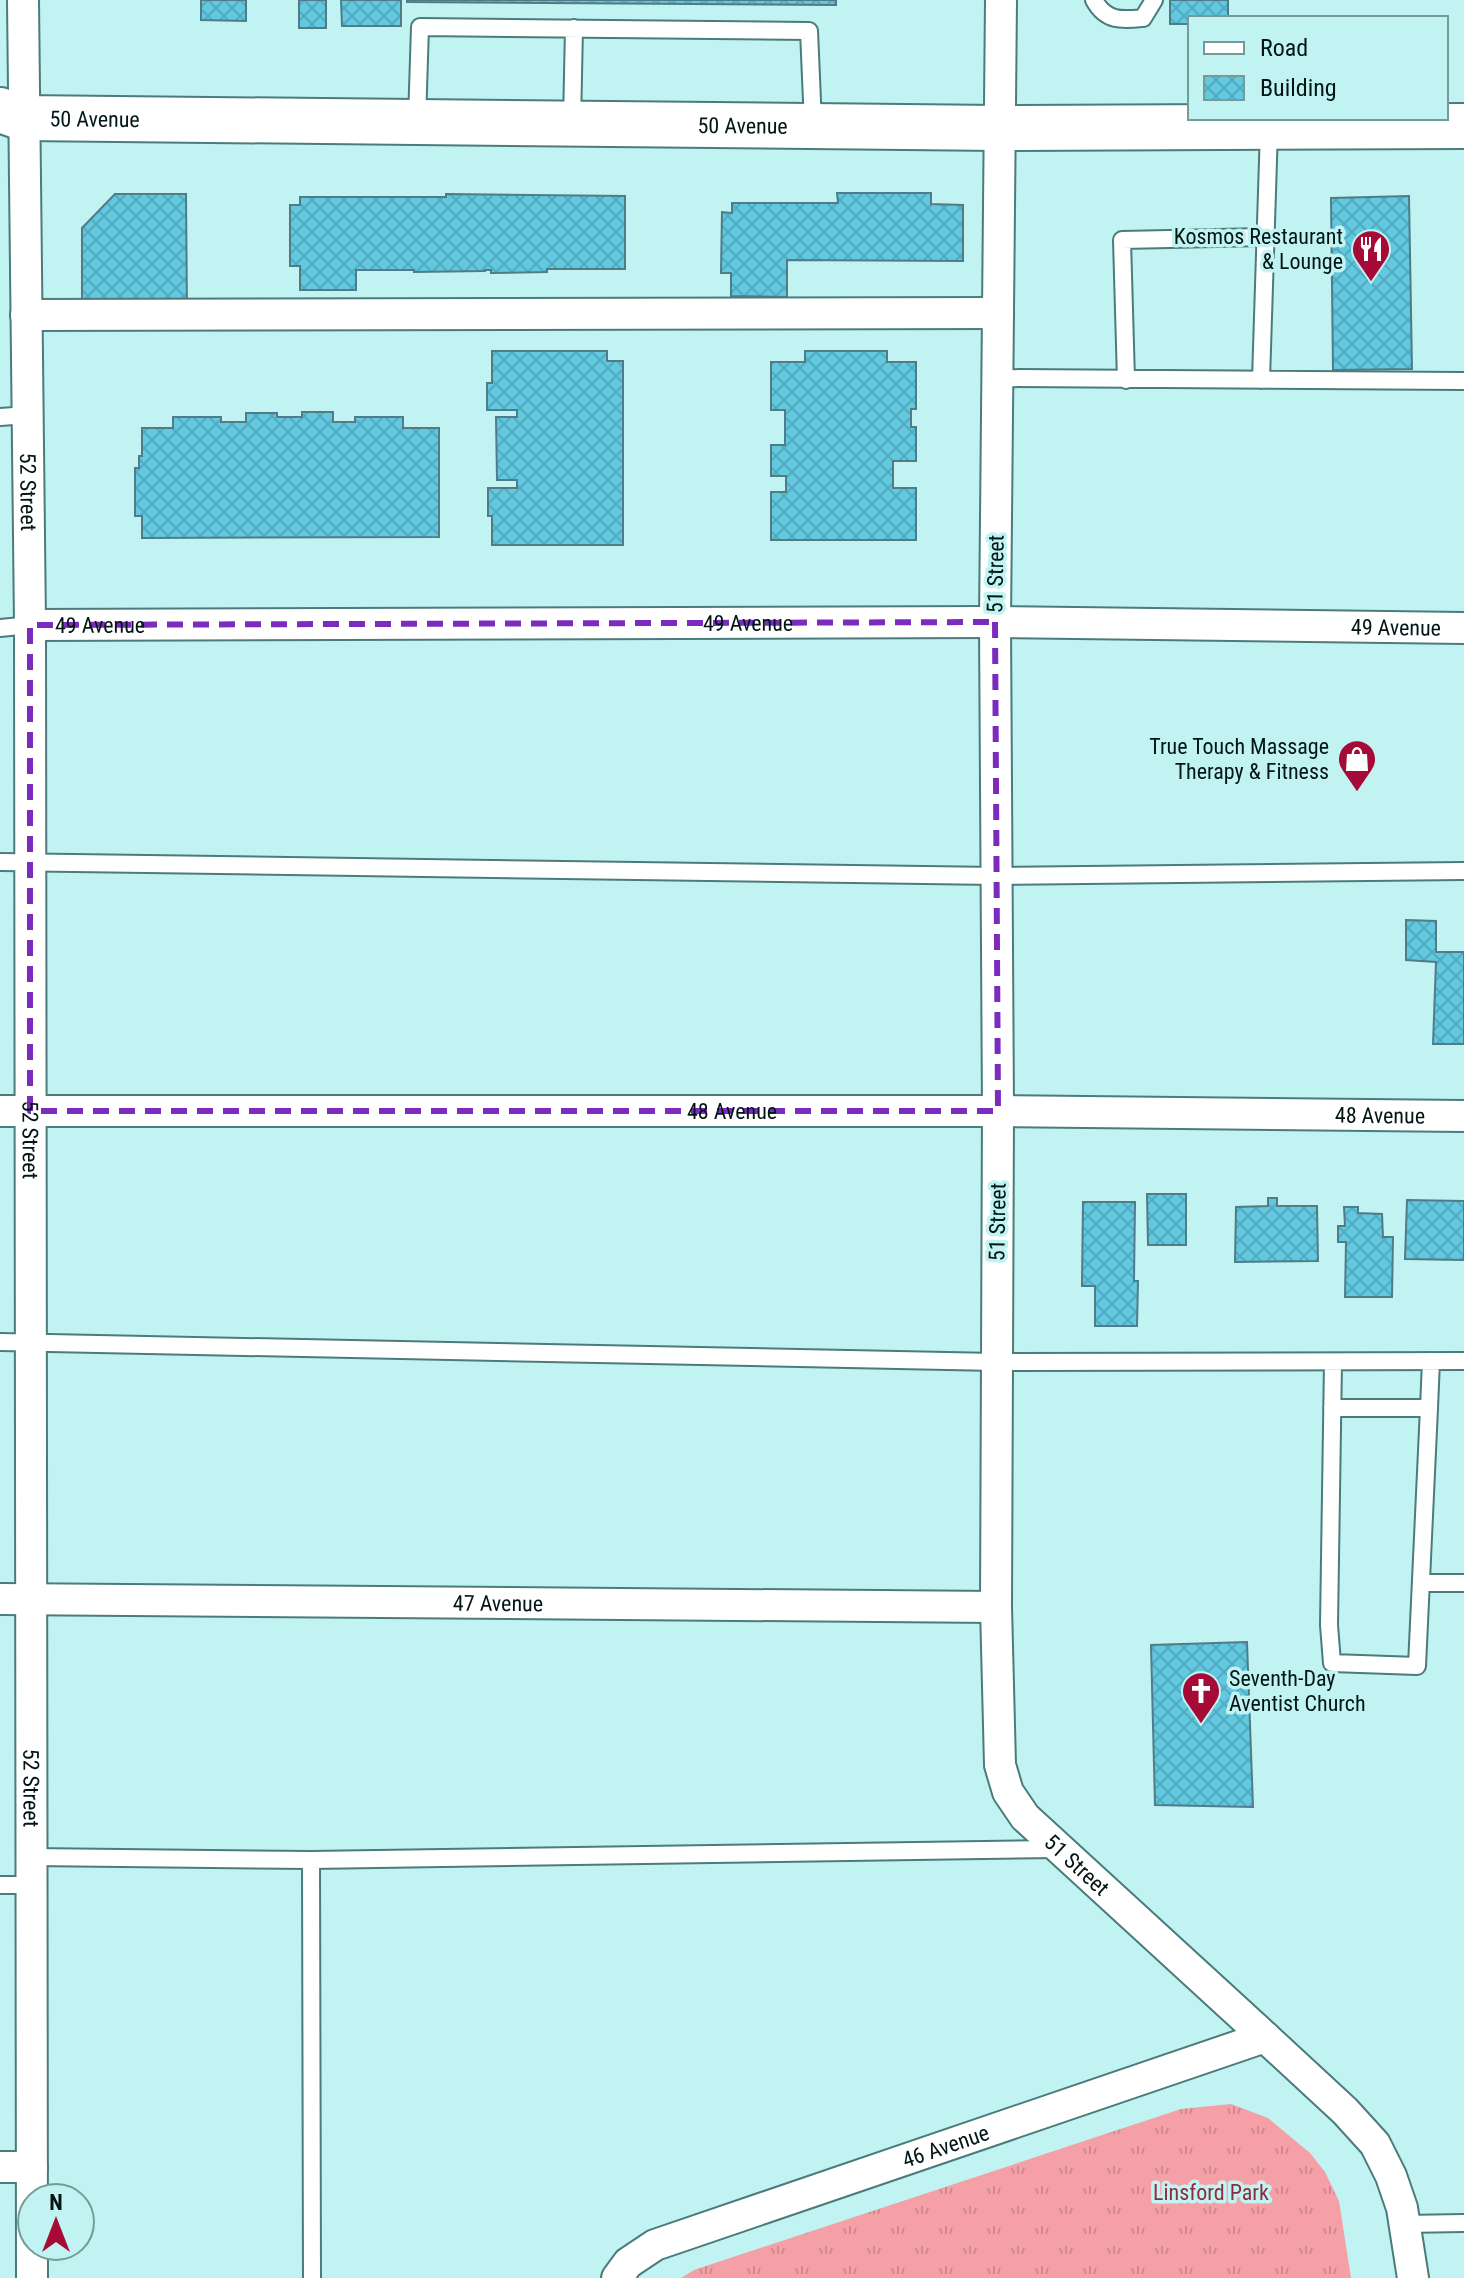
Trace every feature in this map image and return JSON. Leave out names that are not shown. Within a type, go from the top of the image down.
[{"type":"main road","name":"50 Avenue","points":[[8,120],[999,128],[1464,126]]},
{"type":"street","name":"52 Street","points":[[23,0],[8,120],[26,315],[14,416],[30,625],[15,862],[30,1111],[32,2278]]},
{"type":"street","name":"51 Street","points":[[1001,0],[995,622],[998,1111],[996,1607],[1000,1765],[1008,1792],[1025,1817],[1345,2111],[1375,2144],[1391,2176],[1404,2224],[1413,2278]]},
{"type":"street","points":[[26,315],[998,313]]},
{"type":"street","name":"49 Avenue","points":[[30,625],[995,622],[1464,628]]},
{"type":"street","name":"48 Avenue","points":[[0,1111],[998,1111],[1464,1116]]},
{"type":"street","name":"47 Avenue","points":[[0,1599],[996,1607]]},
{"type":"street","name":"46 Avenue","points":[[622,2270],[655,2245],[1265,2037]]},
{"type":"street","points":[[0,2167],[32,2167]]},
{"type":"lane","points":[[1094,0],[1098,8],[1116,20],[1143,18],[1154,0]]},
{"type":"lane","points":[[417,123],[420,27],[574,28],[809,31],[813,127]]},
{"type":"lane","points":[[572,124],[574,28]]},
{"type":"lane","points":[[1261,380],[1269,127]]},
{"type":"lane","points":[[1126,380],[1122,240],[1264,237]]},
{"type":"lane","points":[[997,378],[1464,381]]},
{"type":"lane","points":[[0,628],[30,625]]},
{"type":"lane","points":[[15,862],[996,876],[1464,871]]},
{"type":"lane","points":[[0,1342],[996,1362],[1464,1361]]},
{"type":"lane","points":[[1333,1362],[1329,1625],[1332,1663],[1417,1666],[1431,1361]]},
{"type":"lane","points":[[1332,1408],[1429,1408]]},
{"type":"lane","points":[[1422,1583],[1464,1583]]},
{"type":"lane","points":[[0,1885],[31,1871],[311,1860],[1060,1849]]},
{"type":"lane","points":[[311,1860],[312,2278]]},
{"type":"lane","points":[[1404,2224],[1464,2223]]},
{"type":"highlighted area","points":[[995,622],[998,1111],[30,1111],[30,625]]},
{"type":"green space","name":"Linsford Park","points":[[1231,2104],[1268,2118],[1310,2153],[1325,2172],[1339,2201],[1351,2278],[681,2278],[694,2270],[1181,2109]]},
{"type":"building","points":[[201,0],[246,0],[246,21],[201,20]]},
{"type":"building","points":[[299,0],[326,0],[326,28],[299,28]]},
{"type":"building","points":[[341,0],[401,0],[401,26],[342,26]]},
{"type":"building","points":[[836,0],[836,5],[407,2]]},
{"type":"building","points":[[1170,0],[1228,0],[1228,16],[1188,16],[1188,24],[1170,24]]},
{"type":"building","points":[[837,193],[931,193],[931,204],[963,205],[963,261],[787,260],[787,297],[731,296],[731,273],[721,273],[722,212],[732,213],[732,203],[838,203]]},
{"type":"building","points":[[115,194],[186,194],[187,311],[82,311],[82,228]]},
{"type":"building","points":[[446,194],[625,196],[625,269],[491,273],[491,270],[356,270],[356,290],[300,290],[300,266],[290,266],[290,205],[300,205],[300,197],[446,197]]},
{"type":"building","name":"Kosmos Restaurant & Lounge","points":[[1409,196],[1412,369],[1333,370],[1331,198]]},
{"type":"building","points":[[492,351],[607,351],[607,361],[623,361],[623,545],[492,545],[488,488],[517,488],[517,480],[497,480],[496,417],[517,417],[517,410],[487,410],[487,383],[492,383]]},
{"type":"building","points":[[805,351],[887,351],[887,362],[916,362],[916,409],[911,409],[911,427],[916,427],[916,461],[893,461],[893,488],[916,488],[916,540],[771,540],[771,492],[786,492],[786,476],[771,476],[771,445],[785,445],[785,410],[771,410],[771,362],[805,362]]},
{"type":"building","points":[[302,412],[333,412],[333,422],[355,422],[355,417],[403,417],[403,428],[439,428],[439,537],[142,538],[142,516],[135,516],[135,468],[139,468],[139,456],[142,456],[142,428],[173,428],[173,417],[221,417],[221,422],[246,422],[246,413],[302,417]]},
{"type":"building","points":[[1406,920],[1436,921],[1436,952],[1464,952],[1464,1044],[1433,1044],[1436,962],[1406,960]]},
{"type":"building","points":[[1147,1194],[1186,1194],[1186,1245],[1148,1245]]},
{"type":"building","points":[[1268,1198],[1277,1198],[1277,1206],[1317,1206],[1318,1261],[1235,1262],[1236,1207],[1268,1206]]},
{"type":"building","points":[[1407,1200],[1464,1201],[1464,1260],[1405,1259]]},
{"type":"building","points":[[1083,1202],[1135,1202],[1137,1326],[1095,1326],[1095,1286],[1082,1286]]},
{"type":"building","points":[[1344,1207],[1358,1207],[1358,1213],[1382,1214],[1383,1237],[1393,1237],[1392,1297],[1345,1297],[1346,1242],[1338,1242],[1338,1226],[1345,1226]]},
{"type":"building","name":"Seventh-Day Aventist Church","points":[[1247,1642],[1253,1807],[1155,1805],[1151,1645]]},
{"type":"place","name":"Kosmos Restaurant & Lounge","points":[[1371,283]]},
{"type":"place","name":"True Touch Massage Therapy & Fitness","points":[[1357,793]]},
{"type":"place","name":"Seventh-Day Aventist Church","points":[[1201,1725]]}]
